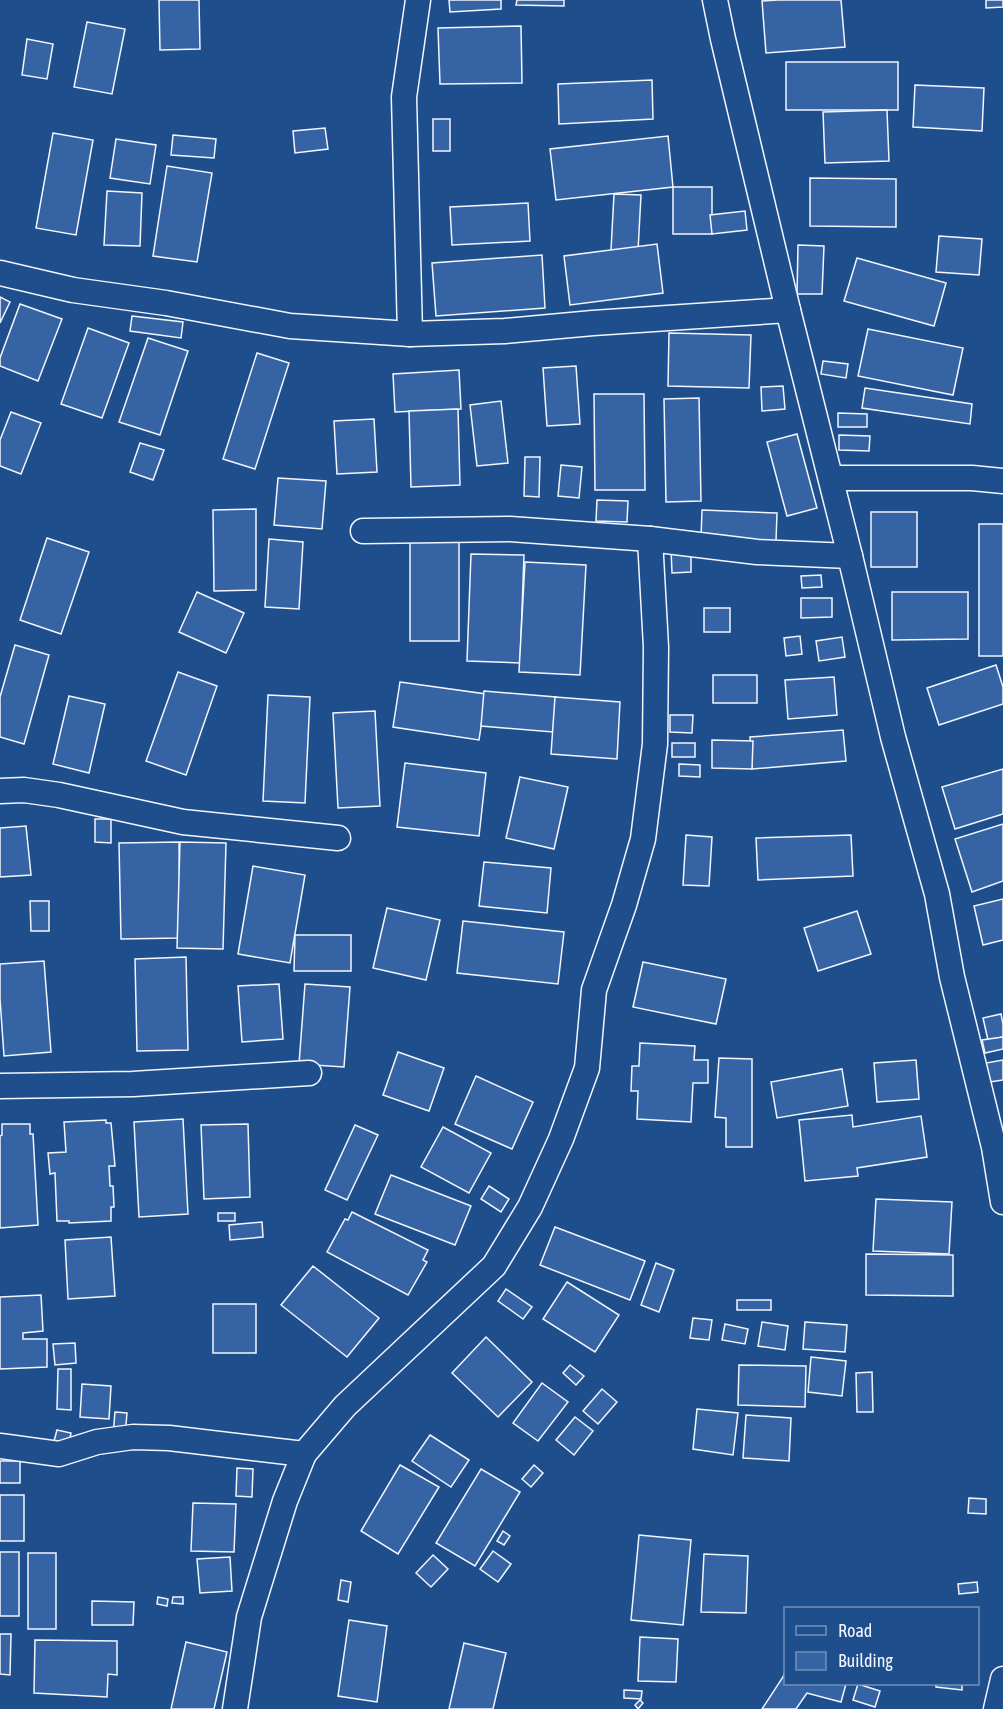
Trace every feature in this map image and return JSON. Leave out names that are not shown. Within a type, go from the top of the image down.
[{"type":"street","points":[[410,334],[404,97],[418,0]]},
{"type":"street","points":[[715,0],[788,310],[893,737],[937,894],[954,987],[994,1147],[1003,1202]]},
{"type":"street","points":[[0,273],[73,290],[166,303],[290,326],[410,334],[505,332],[593,323],[788,310]]},
{"type":"street","points":[[831,478],[972,478],[1003,482]]},
{"type":"street","points":[[363,531],[510,529],[650,539],[757,552],[850,556]]},
{"type":"street","points":[[235,1709],[249,1617],[285,1502],[304,1454],[345,1406],[494,1266],[530,1207],[561,1138],[587,1068],[594,990],[624,904],[643,839],[655,744],[656,647],[650,539]]},
{"type":"street","points":[[0,791],[24,790],[59,795],[183,822],[338,838]]},
{"type":"street","points":[[0,1086],[133,1084],[309,1072]]},
{"type":"street","points":[[0,1446],[59,1454],[97,1442],[133,1437],[169,1438],[304,1454]]},
{"type":"street","points":[[996,1709],[1003,1678]]},
{"type":"building","points":[[159,0],[199,0],[200,49],[160,50]]},
{"type":"building","points":[[449,0],[501,0],[501,9],[450,12]]},
{"type":"building","points":[[517,0],[564,0],[564,6],[516,5]]},
{"type":"building","points":[[841,0],[845,47],[766,53],[762,1]]},
{"type":"building","points":[[986,0],[1003,0],[1003,7],[986,8]]},
{"type":"building","points":[[87,22],[125,29],[112,94],[74,87]]},
{"type":"building","points":[[521,26],[522,83],[440,84],[438,28]]},
{"type":"building","points":[[27,39],[53,44],[47,79],[22,75]]},
{"type":"building","points":[[786,62],[898,62],[898,110],[786,110]]},
{"type":"building","points":[[652,80],[653,119],[559,124],[558,84]]},
{"type":"building","points":[[915,85],[984,88],[982,131],[913,127]]},
{"type":"building","points":[[887,110],[889,161],[825,163],[823,112]]},
{"type":"building","points":[[433,119],[450,119],[450,151],[433,151]]},
{"type":"building","points":[[325,128],[328,149],[295,153],[293,131]]},
{"type":"building","points":[[53,133],[93,140],[76,235],[36,228]]},
{"type":"building","points":[[173,135],[216,139],[214,158],[171,155]]},
{"type":"building","points":[[668,136],[673,187],[556,200],[550,149]]},
{"type":"building","points":[[116,139],[156,145],[150,184],[110,178]]},
{"type":"building","points":[[167,166],[212,173],[197,262],[153,256]]},
{"type":"building","points":[[810,178],[896,179],[896,227],[810,226]]},
{"type":"building","points":[[673,187],[712,187],[712,234],[673,234]]},
{"type":"building","points":[[107,191],[142,193],[140,246],[104,245]]},
{"type":"building","points":[[614,194],[641,195],[638,251],[611,250]]},
{"type":"building","points":[[528,203],[530,241],[452,245],[450,207]]},
{"type":"building","points":[[745,211],[747,230],[712,234],[710,215]]},
{"type":"building","points":[[939,236],[982,239],[979,275],[936,272]]},
{"type":"building","points":[[657,244],[663,293],[570,305],[564,256]]},
{"type":"building","points":[[798,245],[824,246],[822,294],[797,294]]},
{"type":"building","points":[[542,255],[545,308],[436,316],[432,263]]},
{"type":"building","points":[[857,258],[946,283],[934,326],[844,301]]},
{"type":"building","points":[[0,297],[10,302],[0,323]]},
{"type":"building","points":[[20,304],[62,319],[38,381],[0,366],[0,358]]},
{"type":"building","points":[[132,316],[183,322],[181,338],[130,331]]},
{"type":"building","points":[[88,328],[129,343],[102,418],[61,404]]},
{"type":"building","points":[[868,329],[963,348],[953,395],[858,376]]},
{"type":"building","points":[[669,333],[751,335],[749,388],[668,386]]},
{"type":"building","points":[[148,338],[188,351],[160,435],[119,422]]},
{"type":"building","points":[[257,353],[289,363],[255,469],[223,459]]},
{"type":"building","points":[[823,361],[848,364],[846,378],[821,374]]},
{"type":"building","points":[[576,366],[580,424],[547,426],[543,368]]},
{"type":"building","points":[[459,370],[461,409],[395,412],[393,374]]},
{"type":"building","points":[[783,386],[785,409],[762,411],[761,387]]},
{"type":"building","points":[[865,388],[972,404],[970,424],[862,408]]},
{"type":"building","points":[[594,394],[644,394],[645,490],[595,490]]},
{"type":"building","points":[[699,398],[701,501],[666,502],[664,399]]},
{"type":"building","points":[[501,401],[508,463],[477,466],[470,405]]},
{"type":"building","points":[[458,409],[460,485],[411,487],[409,411]]},
{"type":"building","points":[[11,412],[41,423],[21,474],[0,466],[0,440]]},
{"type":"building","points":[[838,413],[867,414],[867,427],[838,427]]},
{"type":"building","points":[[374,419],[377,472],[337,474],[334,421]]},
{"type":"building","points":[[797,434],[817,508],[787,516],[767,442]]},
{"type":"building","points":[[839,435],[870,436],[869,451],[839,450]]},
{"type":"building","points":[[140,443],[164,450],[153,480],[130,472]]},
{"type":"building","points":[[525,457],[540,457],[539,497],[524,496]]},
{"type":"building","points":[[561,465],[582,467],[579,498],[558,496]]},
{"type":"building","points":[[278,478],[326,481],[322,529],[274,525]]},
{"type":"building","points":[[597,500],[628,501],[627,522],[596,521]]},
{"type":"building","points":[[256,509],[256,590],[214,591],[213,510]]},
{"type":"building","points":[[702,510],[777,513],[776,541],[701,538]]},
{"type":"building","points":[[871,512],[917,512],[917,567],[871,567]]},
{"type":"building","points":[[979,524],[1003,524],[1003,656],[979,656]]},
{"type":"building","points":[[47,538],[89,552],[61,634],[20,620]]},
{"type":"building","points":[[269,539],[303,542],[299,609],[265,607]]},
{"type":"building","points":[[410,541],[459,541],[459,641],[410,641]]},
{"type":"building","points":[[671,549],[691,549],[691,572],[672,573]]},
{"type":"building","points":[[471,554],[524,555],[520,663],[467,661]]},
{"type":"building","points":[[525,562],[586,565],[580,675],[519,672]]},
{"type":"building","points":[[821,575],[822,587],[802,588],[801,576]]},
{"type":"building","points":[[197,592],[244,613],[226,653],[179,632]]},
{"type":"building","points":[[892,592],[968,592],[968,639],[892,640]]},
{"type":"building","points":[[801,598],[832,598],[832,617],[801,618]]},
{"type":"building","points":[[704,608],[730,608],[730,632],[704,632]]},
{"type":"building","points":[[800,636],[802,654],[786,656],[784,638]]},
{"type":"building","points":[[842,637],[845,657],[819,661],[816,641]]},
{"type":"building","points":[[15,645],[49,655],[24,744],[0,737],[0,697]]},
{"type":"building","points":[[996,665],[1003,687],[1003,704],[939,725],[927,688]]},
{"type":"building","points":[[178,672],[217,686],[186,775],[146,761]]},
{"type":"building","points":[[713,675],[757,675],[757,703],[713,703]]},
{"type":"building","points":[[834,677],[837,715],[788,719],[785,680]]},
{"type":"building","points":[[400,682],[486,694],[479,740],[393,727]]},
{"type":"building","points":[[484,691],[556,697],[553,732],[481,726]]},
{"type":"building","points":[[268,695],[310,697],[305,803],[263,801]]},
{"type":"building","points":[[69,696],[105,704],[89,773],[53,764]]},
{"type":"building","points":[[555,697],[620,702],[617,759],[551,754]]},
{"type":"building","points":[[375,711],[380,806],[338,808],[333,713]]},
{"type":"building","points":[[670,715],[693,715],[692,733],[670,732]]},
{"type":"building","points":[[843,730],[846,761],[752,769],[750,737]]},
{"type":"building","points":[[712,740],[753,741],[752,769],[712,768]]},
{"type":"building","points":[[672,743],[695,743],[695,757],[672,757]]},
{"type":"building","points":[[405,763],[486,773],[479,836],[397,827]]},
{"type":"building","points":[[679,764],[700,765],[700,777],[679,776]]},
{"type":"building","points":[[1003,769],[1003,814],[955,829],[942,787]]},
{"type":"building","points":[[520,777],[568,787],[554,849],[506,838]]},
{"type":"building","points":[[95,819],[111,819],[111,843],[95,842]]},
{"type":"building","points":[[1003,824],[1003,881],[972,892],[955,839]]},
{"type":"building","points":[[26,826],[31,875],[0,877],[0,828]]},
{"type":"building","points":[[686,835],[712,837],[709,886],[683,885]]},
{"type":"building","points":[[851,835],[853,876],[758,880],[756,838]]},
{"type":"building","points":[[179,842],[180,938],[121,939],[119,843]]},
{"type":"building","points":[[180,842],[226,843],[223,949],[177,948]]},
{"type":"building","points":[[484,862],[551,868],[547,913],[479,906]]},
{"type":"building","points":[[253,866],[305,875],[290,963],[238,954]]},
{"type":"building","points":[[1003,899],[1003,940],[983,945],[974,906]]},
{"type":"building","points":[[30,901],[49,901],[49,931],[31,931]]},
{"type":"building","points":[[387,908],[440,920],[426,980],[373,968]]},
{"type":"building","points":[[857,911],[871,954],[818,971],[804,928]]},
{"type":"building","points":[[463,921],[564,932],[558,984],[457,973]]},
{"type":"building","points":[[295,935],[351,935],[351,971],[294,971]]},
{"type":"building","points":[[186,957],[188,1050],[137,1051],[135,959]]},
{"type":"building","points":[[44,961],[51,1052],[4,1056],[0,964]]},
{"type":"building","points":[[643,962],[726,979],[716,1024],[633,1007]]},
{"type":"building","points":[[279,984],[283,1039],[242,1042],[238,986]]},
{"type":"building","points":[[305,984],[350,987],[344,1067],[299,1064]]},
{"type":"building","points":[[1001,1014],[1003,1037],[988,1040],[983,1018]]},
{"type":"building","points":[[1003,1037],[1003,1049],[985,1053],[982,1040]]},
{"type":"building","points":[[640,1043],[695,1046],[694,1060],[708,1060],[708,1083],[693,1083],[691,1122],[637,1119],[638,1091],[631,1091],[632,1066],[639,1066]]},
{"type":"building","points":[[398,1052],[444,1068],[429,1111],[383,1095]]},
{"type":"building","points":[[719,1058],[752,1059],[752,1147],[726,1147],[726,1118],[715,1117]]},
{"type":"building","points":[[916,1060],[919,1099],[877,1102],[874,1063]]},
{"type":"building","points":[[1003,1060],[1003,1080],[990,1082],[986,1063]]},
{"type":"building","points":[[842,1069],[848,1106],[777,1118],[771,1082]]},
{"type":"building","points":[[476,1076],[533,1102],[512,1149],[455,1124]]},
{"type":"building","points":[[852,1115],[853,1127],[921,1116],[927,1157],[857,1168],[858,1176],[805,1181],[799,1120]]},
{"type":"building","points":[[183,1119],[188,1214],[139,1217],[134,1122]]},
{"type":"building","points":[[106,1120],[106,1123],[111,1123],[115,1166],[109,1166],[114,1207],[111,1207],[111,1221],[69,1223],[69,1221],[57,1221],[55,1173],[50,1174],[48,1153],[66,1152],[64,1122]]},
{"type":"building","points":[[2,1124],[30,1124],[30,1134],[33,1134],[38,1225],[0,1228]]},
{"type":"building","points":[[248,1124],[250,1197],[204,1199],[201,1125]]},
{"type":"building","points":[[355,1125],[378,1135],[347,1200],[325,1190]]},
{"type":"building","points":[[443,1127],[491,1153],[469,1193],[421,1167]]},
{"type":"building","points":[[391,1175],[471,1206],[455,1245],[375,1214]]},
{"type":"building","points":[[489,1186],[509,1199],[501,1212],[481,1199]]},
{"type":"building","points":[[876,1199],[952,1202],[949,1254],[873,1251]]},
{"type":"building","points":[[352,1212],[428,1250],[423,1260],[427,1262],[408,1295],[327,1252],[345,1219],[348,1220]]},
{"type":"building","points":[[218,1213],[235,1213],[235,1221],[218,1221]]},
{"type":"building","points":[[262,1222],[263,1237],[230,1240],[229,1225]]},
{"type":"building","points":[[555,1227],[645,1261],[630,1300],[540,1265]]},
{"type":"building","points":[[111,1237],[115,1296],[68,1299],[65,1240]]},
{"type":"building","points":[[866,1254],[953,1255],[953,1296],[866,1295]]},
{"type":"building","points":[[656,1263],[674,1270],[659,1312],[641,1305]]},
{"type":"building","points":[[313,1266],[379,1318],[347,1357],[281,1305]]},
{"type":"building","points":[[567,1282],[619,1315],[595,1352],[543,1319]]},
{"type":"building","points":[[506,1289],[532,1307],[523,1319],[498,1301]]},
{"type":"building","points":[[41,1295],[43,1331],[23,1333],[23,1339],[47,1339],[47,1367],[0,1369],[0,1297]]},
{"type":"building","points":[[737,1300],[771,1300],[771,1310],[737,1310]]},
{"type":"building","points":[[213,1304],[256,1304],[256,1353],[213,1353]]},
{"type":"building","points":[[693,1318],[712,1320],[709,1340],[690,1338]]},
{"type":"building","points":[[762,1322],[788,1326],[785,1350],[758,1346]]},
{"type":"building","points":[[805,1322],[847,1325],[845,1352],[803,1349]]},
{"type":"building","points":[[725,1324],[748,1329],[745,1344],[722,1340]]},
{"type":"building","points":[[486,1337],[532,1382],[498,1417],[452,1373]]},
{"type":"building","points":[[75,1343],[76,1363],[55,1365],[53,1344]]},
{"type":"building","points":[[811,1357],[846,1361],[842,1396],[808,1392]]},
{"type":"building","points":[[570,1365],[584,1376],[576,1385],[563,1373]]},
{"type":"building","points":[[739,1365],[806,1366],[805,1407],[738,1405]]},
{"type":"building","points":[[58,1369],[71,1369],[71,1410],[57,1409]]},
{"type":"building","points":[[872,1372],[873,1412],[857,1412],[856,1373]]},
{"type":"building","points":[[542,1383],[568,1402],[538,1441],[513,1423]]},
{"type":"building","points":[[82,1384],[111,1386],[109,1419],[80,1417]]},
{"type":"building","points":[[602,1389],[617,1402],[598,1424],[583,1411]]},
{"type":"building","points":[[697,1409],[738,1413],[733,1455],[693,1449]]},
{"type":"building","points":[[115,1412],[127,1413],[125,1436],[113,1435]]},
{"type":"building","points":[[746,1415],[791,1418],[789,1461],[743,1458]]},
{"type":"building","points":[[575,1417],[593,1431],[574,1455],[556,1440]]},
{"type":"building","points":[[57,1430],[71,1433],[68,1448],[53,1445]]},
{"type":"building","points":[[430,1435],[469,1460],[451,1487],[412,1461]]},
{"type":"building","points":[[0,1461],[20,1461],[20,1483],[0,1483]]},
{"type":"building","points":[[400,1465],[439,1487],[398,1554],[361,1531]]},
{"type":"building","points":[[534,1465],[543,1473],[531,1487],[522,1479]]},
{"type":"building","points":[[237,1468],[253,1469],[252,1497],[236,1496]]},
{"type":"building","points":[[481,1469],[520,1492],[475,1566],[436,1543]]},
{"type":"building","points":[[0,1495],[24,1495],[24,1541],[0,1541]]},
{"type":"building","points":[[969,1498],[986,1499],[986,1514],[968,1513]]},
{"type":"building","points":[[193,1503],[236,1504],[234,1552],[191,1551]]},
{"type":"building","points":[[503,1531],[510,1536],[504,1545],[497,1541]]},
{"type":"building","points":[[639,1535],[691,1540],[683,1625],[631,1620]]},
{"type":"building","points":[[493,1551],[511,1564],[498,1582],[480,1569]]},
{"type":"building","points":[[0,1552],[19,1552],[19,1616],[0,1616]]},
{"type":"building","points":[[28,1553],[56,1553],[56,1629],[28,1629]]},
{"type":"building","points":[[704,1554],[748,1556],[746,1613],[701,1612]]},
{"type":"building","points":[[433,1555],[448,1569],[431,1587],[416,1573]]},
{"type":"building","points":[[230,1557],[232,1591],[200,1593],[197,1559]]},
{"type":"building","points":[[341,1580],[351,1582],[348,1602],[338,1600]]},
{"type":"building","points":[[977,1582],[978,1592],[959,1594],[958,1584]]},
{"type":"building","points":[[158,1597],[168,1599],[167,1606],[157,1604]]},
{"type":"building","points":[[173,1597],[183,1597],[183,1604],[172,1603]]},
{"type":"building","points":[[92,1601],[134,1602],[133,1625],[92,1625]]},
{"type":"building","points":[[349,1620],[387,1626],[377,1702],[338,1696]]},
{"type":"building","points":[[0,1634],[11,1634],[10,1675],[0,1674]]},
{"type":"building","points":[[640,1637],[678,1639],[676,1682],[638,1681]]},
{"type":"building","points":[[35,1640],[117,1641],[117,1675],[108,1674],[107,1697],[34,1693]]},
{"type":"building","points":[[186,1642],[227,1652],[214,1709],[171,1709]]},
{"type":"building","points":[[464,1643],[506,1653],[493,1709],[449,1709]]},
{"type":"building","points":[[784,1674],[784,1685],[846,1685],[841,1702],[807,1693],[796,1709],[762,1709]]},
{"type":"building","points":[[858,1685],[880,1691],[875,1707],[853,1700]]},
{"type":"building","points":[[936,1685],[962,1685],[962,1690],[936,1687]]},
{"type":"building","points":[[624,1690],[642,1691],[641,1699],[624,1698]]},
{"type":"building","points":[[640,1700],[643,1703],[638,1709],[635,1705]]}]
